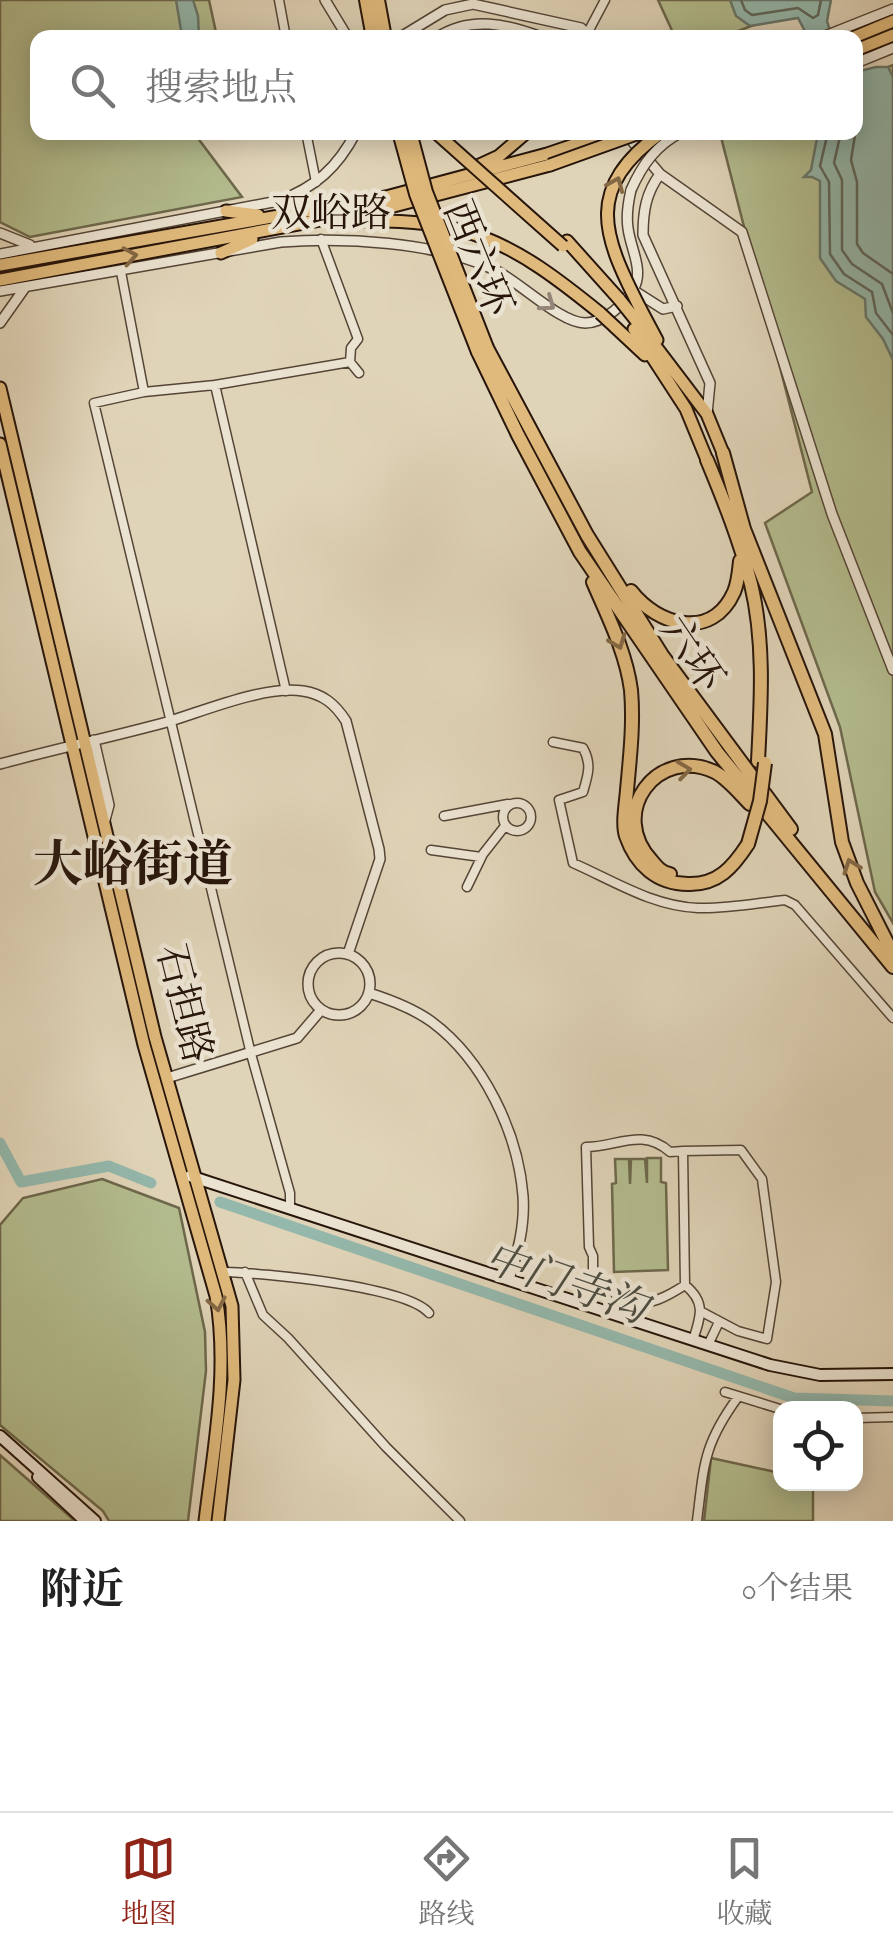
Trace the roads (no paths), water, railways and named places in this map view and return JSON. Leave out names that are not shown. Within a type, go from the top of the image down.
[{"type":"highway","points":[[366,0],[377,30]]},
{"type":"highway","points":[[378,0],[378,30]]},
{"type":"highway","name":"西六环","points":[[401,140],[416,194],[483,350]]},
{"type":"highway","name":"西六环","points":[[412,140],[426,192],[483,350]]},
{"type":"highway","name":"六环","points":[[483,350],[588,536],[662,655],[792,830],[893,955]]},
{"type":"highway","name":"六环","points":[[483,350],[518,435],[580,552],[717,752],[893,967]]},
{"type":"highway","points":[[580,552],[626,664],[632,732],[625,833],[651,875],[670,883],[692,884],[722,875],[734,866],[745,843],[762,762],[768,684],[764,632],[744,529],[723,453]]},
{"type":"highway","points":[[708,460],[752,587],[762,685],[762,762]]},
{"type":"highway","points":[[744,529],[825,734],[842,842],[857,883],[893,955]]},
{"type":"highway","points":[[588,536],[638,601],[673,623],[698,622],[726,606],[736,590],[741,553]]},
{"type":"highway","points":[[745,843],[707,875],[688,878],[663,872],[641,849],[634,830],[639,793],[653,778],[675,768],[698,766],[718,773],[815,870]]},
{"type":"main road","points":[[863,34],[893,20]]},
{"type":"main road","points":[[863,47],[893,37]]},
{"type":"main road","points":[[444,140],[565,244]]},
{"type":"main road","points":[[453,140],[565,244],[632,313]]},
{"type":"main road","points":[[439,182],[499,156],[518,140]]},
{"type":"main road","name":"双峪路","points":[[0,280],[548,160],[594,140]]},
{"type":"main road","name":"双峪路","points":[[0,264],[273,223],[321,221],[390,207],[615,140]]},
{"type":"main road","points":[[653,140],[624,165],[610,194],[607,214],[612,252],[632,313],[668,372],[708,460]]},
{"type":"main road","points":[[226,211],[273,223]]},
{"type":"main road","points":[[321,221],[405,219],[482,236],[533,261],[668,372],[707,414],[723,453]]},
{"type":"main road","points":[[221,253],[273,223]]},
{"type":"main road","name":"石担路","points":[[0,388],[167,1078],[232,1306],[236,1354],[218,1521]]},
{"type":"main road","name":"石担路","points":[[0,444],[84,742],[144,1045],[216,1296],[222,1336],[221,1381],[205,1521]]},
{"type":"main road","points":[[180,1173],[198,1183],[290,1208],[805,1373],[893,1374]]},
{"type":"main road","points":[[0,1436],[95,1521]]},
{"type":"main road","points":[[0,1443],[85,1521]]},
{"type":"street","points":[[279,0],[285,30]]},
{"type":"street","points":[[324,0],[343,30]]},
{"type":"street","points":[[592,30],[605,0]]},
{"type":"street","points":[[412,30],[445,10],[473,4],[582,30]]},
{"type":"street","points":[[840,30],[893,9]]},
{"type":"street","points":[[453,30],[465,24],[491,22],[518,30]]},
{"type":"street","points":[[863,60],[893,48]]},
{"type":"street","points":[[308,140],[316,182]]},
{"type":"street","name":"双峪路","points":[[0,254],[278,201],[327,176],[352,140]]},
{"type":"street","points":[[630,140],[660,174],[742,232],[832,514],[893,670]]},
{"type":"street","points":[[670,140],[641,168],[627,208],[638,267],[633,290],[662,308],[678,306]]},
{"type":"street","points":[[660,174],[651,186],[643,211],[644,235],[710,383],[707,414]]},
{"type":"street","points":[[0,233],[32,246]]},
{"type":"street","points":[[321,239],[358,338],[351,348],[350,362],[359,372]]},
{"type":"street","name":"双峪路","points":[[0,291],[281,242],[321,239],[463,257],[516,280],[567,318],[585,323],[611,314],[633,290]]},
{"type":"street","points":[[121,272],[144,392]]},
{"type":"street","points":[[0,323],[23,289],[31,286]]},
{"type":"street","points":[[290,1208],[94,403],[350,362]]},
{"type":"street","points":[[216,385],[286,691]]},
{"type":"street","points":[[0,764],[221,704],[286,691],[326,698],[346,721],[380,859],[348,954]]},
{"type":"street","points":[[553,742],[583,748],[589,758],[590,772],[583,792],[559,800],[573,863],[640,895],[674,905],[701,908],[785,900],[794,905],[893,1018]]},
{"type":"street","points":[[506,826],[503,812],[512,803]]},
{"type":"street","points":[[444,816],[512,803],[528,809],[530,823],[518,831],[506,826]]},
{"type":"street","points":[[467,887],[481,858],[506,826]]},
{"type":"street","points":[[431,850],[481,858]]},
{"type":"street","points":[[348,954],[368,974],[369,994],[357,1010],[348,1014],[321,1010],[308,990],[311,970],[326,955],[348,954]]},
{"type":"street","points":[[369,994],[394,1001],[433,1023],[476,1069],[494,1098],[512,1144],[523,1194],[520,1246],[509,1279]]},
{"type":"street","points":[[167,1078],[297,1038],[321,1010]]},
{"type":"street","points":[[685,1285],[659,1300],[628,1302],[593,1275],[586,1147],[609,1147],[619,1140],[645,1138],[670,1152],[740,1150],[762,1179],[776,1282],[767,1340],[702,1312]]},
{"type":"street","points":[[683,1151],[685,1285],[698,1298],[702,1312],[693,1340]]},
{"type":"street","points":[[224,1272],[364,1289],[414,1303],[428,1313]]},
{"type":"street","points":[[245,1272],[262,1315],[460,1521]]},
{"type":"street","points":[[708,1344],[719,1322]]},
{"type":"street","points":[[725,1392],[773,1408]]},
{"type":"street","points":[[697,1521],[705,1455],[718,1424],[738,1397]]},
{"type":"street","points":[[863,1418],[893,1417]]},
{"type":"water","points":[[176,0],[193,0],[199,30],[181,30]]},
{"type":"water","points":[[730,0],[831,0],[827,21],[830,30],[804,30],[798,18],[750,26],[736,16]]},
{"type":"water","points":[[888,67],[893,77],[893,360],[866,317],[865,299],[836,281],[820,258],[820,181],[804,177],[811,170],[817,140],[863,140],[863,70]]},
{"type":"waterway","name":"中门寺沟","points":[[0,1143],[21,1182],[109,1166],[151,1183]]},
{"type":"waterway","name":"中门寺沟","points":[[220,1202],[794,1398],[893,1401]]},
{"type":"district","name":"大峪街道","points":[[133,867]]}]
